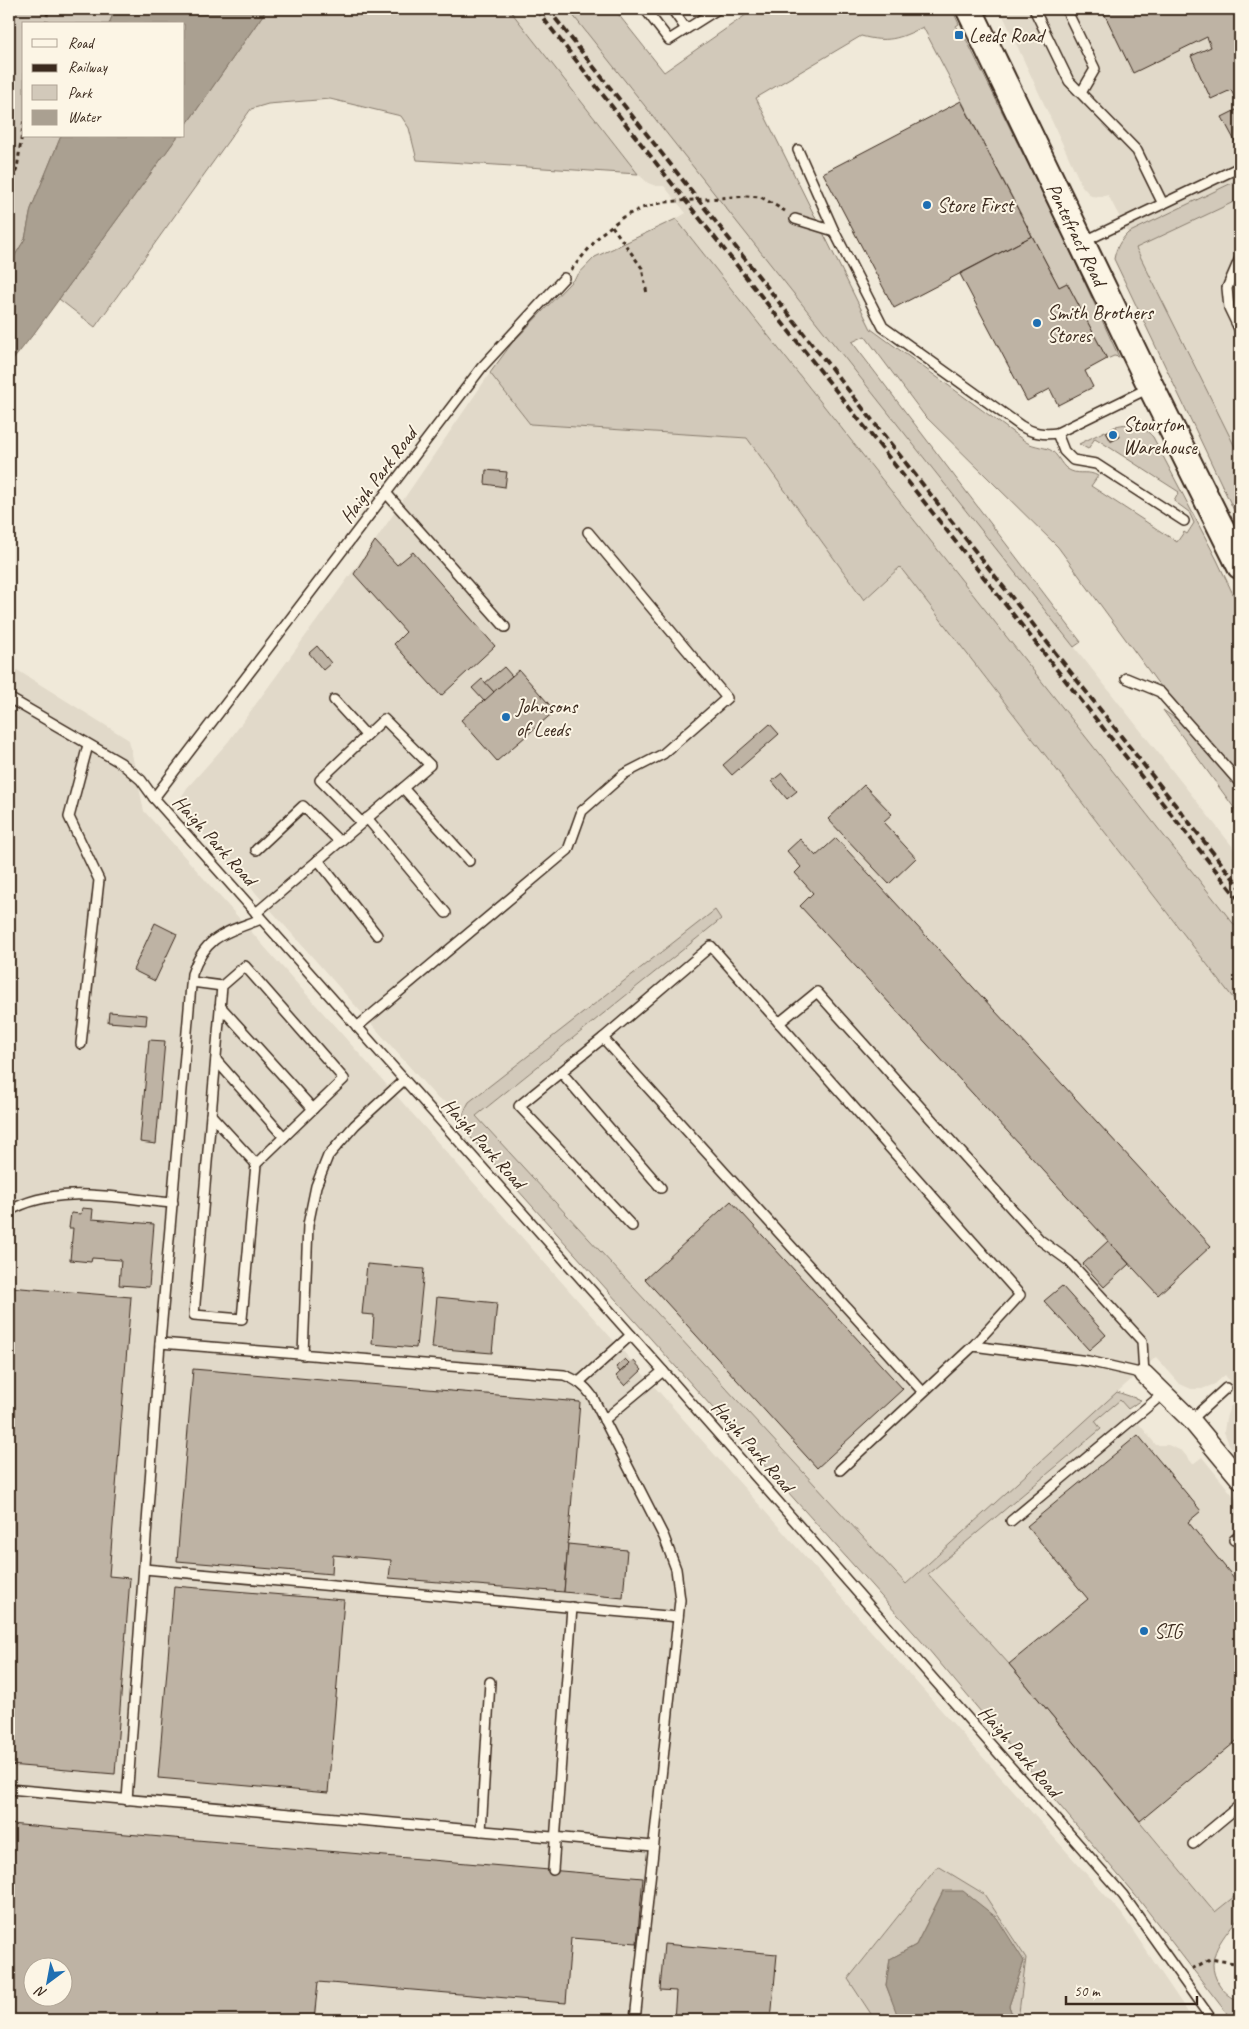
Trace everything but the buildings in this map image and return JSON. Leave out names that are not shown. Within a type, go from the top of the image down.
[{"type":"main road","name":"Pontefract Road","points":[[968,9],[1240,566]]},
{"type":"street","points":[[1144,1374],[1190,1420],[1240,1479]]},
{"type":"lane","points":[[645,9],[669,40],[718,9]]},
{"type":"lane","points":[[672,9],[686,29]]},
{"type":"lane","points":[[1034,9],[1069,81],[1138,151],[1162,204]]},
{"type":"lane","points":[[1066,9],[1095,70],[1081,93]]},
{"type":"lane","points":[[798,150],[834,231],[883,327],[1021,426],[1032,432],[1057,433],[1151,387]]},
{"type":"lane","points":[[1082,242],[1240,167]]},
{"type":"lane","points":[[795,219],[834,231]]},
{"type":"lane","points":[[1240,258],[1227,288],[1229,308],[1240,330]]},
{"type":"lane","name":"Haigh Park Road","points":[[564,278],[482,367],[154,798],[663,1371],[1123,1895],[1212,2020]]},
{"type":"lane","points":[[1057,433],[1064,451],[1073,460],[1096,464],[1184,521]]},
{"type":"lane","points":[[386,493],[505,627]]},
{"type":"lane","points":[[357,1027],[568,850],[582,811],[624,774],[663,754],[727,698],[588,532]]},
{"type":"lane","points":[[1126,678],[1160,692],[1240,783]]},
{"type":"lane","points":[[9,698],[88,745],[102,750],[121,763],[141,780],[154,798]]},
{"type":"lane","points":[[334,700],[366,735]]},
{"type":"lane","points":[[127,1800],[160,1343],[192,974],[198,958],[208,944],[222,934],[259,916],[318,860],[365,821],[430,765],[384,719],[320,780],[365,821],[446,913]]},
{"type":"lane","points":[[81,1044],[99,880],[69,818],[88,745]]},
{"type":"lane","points":[[403,788],[469,861]]},
{"type":"lane","points":[[256,850],[303,806],[340,842]]},
{"type":"lane","points":[[318,860],[377,935]]},
{"type":"lane","points":[[632,1226],[519,1106],[603,1038],[711,946],[1020,1295],[973,1346],[840,1470]]},
{"type":"lane","points":[[245,966],[344,1079],[256,1164],[242,1318],[194,1315],[220,1006],[222,986],[245,966]]},
{"type":"lane","points":[[192,982],[222,986]]},
{"type":"lane","points":[[779,1023],[817,992],[1040,1240],[1069,1261],[1142,1341],[1144,1374],[1088,1361],[973,1346]]},
{"type":"lane","points":[[220,1006],[313,1109]]},
{"type":"lane","points":[[603,1038],[923,1392]]},
{"type":"lane","points":[[216,1060],[284,1137]]},
{"type":"lane","points":[[561,1072],[661,1188]]},
{"type":"lane","points":[[303,1355],[308,1225],[316,1186],[328,1156],[355,1125],[404,1080]]},
{"type":"lane","points":[[211,1115],[256,1164]]},
{"type":"lane","points":[[9,1211],[38,1198],[68,1194],[173,1203]]},
{"type":"lane","points":[[578,1382],[631,1335]]},
{"type":"lane","points":[[160,1343],[564,1375],[578,1382],[592,1396],[664,1537],[676,1569],[680,1600],[635,2020]]},
{"type":"lane","points":[[604,1420],[663,1371]]},
{"type":"lane","points":[[1190,1420],[1226,1388]]},
{"type":"lane","points":[[1011,1521],[1164,1393]]},
{"type":"lane","points":[[144,1569],[678,1617]]},
{"type":"lane","points":[[553,1870],[572,1607]]},
{"type":"lane","points":[[481,1831],[490,1682]]},
{"type":"lane","points":[[9,1789],[653,1846]]},
{"type":"lane","points":[[1193,1844],[1240,1805]]},
{"type":"path","points":[[46,22],[48,9]]},
{"type":"path","points":[[9,186],[17,169],[22,133]]},
{"type":"path","points":[[564,278],[602,234],[623,217],[642,208],[666,202],[747,196],[761,197],[795,219]]},
{"type":"path","points":[[612,226],[642,268],[647,294]]},
{"type":"path","points":[[1180,1976],[1210,1959],[1240,1964]]},
{"type":"shaded area","points":[[509,9],[569,9],[714,161],[710,187],[1240,856],[1240,932],[676,219],[686,213],[664,186],[648,183],[638,174]]},
{"type":"shaded area","points":[[1000,9],[1240,9],[1240,179],[1128,233],[1108,195],[1101,197],[1091,196],[1082,186]]},
{"type":"shaded area","points":[[1240,199],[1240,457],[1136,248]]},
{"type":"shaded area","points":[[490,373],[530,424],[747,438],[864,600],[900,567],[1240,1007],[1240,1395],[1225,1375],[1215,1384],[1202,1389],[1191,1389],[1180,1384],[1156,1357],[906,1584],[476,1116],[721,919],[469,1102],[465,1109],[438,1099],[185,813],[181,805],[182,796],[187,788],[228,742],[375,541]]},
{"type":"shaded area","points":[[9,665],[129,740],[144,811],[1121,1913],[1193,2020],[1018,2020],[1026,1958],[984,1894],[938,1866],[848,1979],[875,2020],[9,2020]]},
{"type":"shaded area","points":[[1240,1397],[1240,1458],[1229,1444],[1224,1432],[1230,1407]]},
{"type":"shaded area","name":"SIG","points":[[1120,1400],[1156,1445],[1168,1445],[1182,1451],[1193,1464],[1202,1457],[1240,1504],[1240,1892],[1215,1912],[1009,1664],[928,1574],[1101,1429],[1094,1421]]},
{"type":"green space","points":[[9,9],[115,9],[110,22],[22,22],[22,138],[60,138],[31,209],[25,239],[9,265]]},
{"type":"green space","points":[[267,9],[509,9],[638,174],[417,160],[409,128],[401,116],[330,99],[268,104],[251,109],[95,327],[59,299],[177,138],[185,138],[185,127]]},
{"type":"green space","points":[[568,9],[614,9],[664,72],[750,12],[748,9],[952,9],[959,24],[956,26],[963,40],[966,39],[1060,229],[1119,357],[1114,356],[1107,359],[1067,283],[1059,287],[923,27],[893,39],[861,36],[756,98],[871,329],[1026,442],[1052,451],[1068,469],[1074,472],[1091,473],[1098,476],[1091,486],[1177,542],[1184,532],[1187,534],[1194,523],[1189,512],[1174,501],[1179,492],[1095,438],[1088,449],[1079,444],[1105,431],[1111,442],[1120,437],[1116,426],[1122,425],[1141,427],[1153,437],[1217,560],[1240,609],[1240,776],[1157,682],[1058,547],[924,415],[865,336],[852,342],[1081,642],[1074,647]]},
{"type":"green space","points":[[1240,179],[1240,199],[1136,248],[1240,457],[1240,523],[1114,259],[1119,245],[1128,233]]},
{"type":"green space","points":[[676,219],[1240,932],[1240,1007],[900,567],[864,600],[747,438],[530,424],[490,373],[512,343],[595,257]]},
{"type":"green space","points":[[1163,710],[1185,725],[1240,792],[1240,816]]},
{"type":"green space","points":[[715,910],[721,919],[476,1116],[906,1584],[1117,1392],[1141,1400],[1128,1409],[1120,1400],[1095,1421],[1101,1429],[928,1574],[1009,1664],[1215,1912],[1240,1892],[1240,1915],[1222,1939],[1214,1956],[1213,1965],[1214,1974],[1221,1987],[1225,1992],[1240,2001],[1240,2020],[1232,2020],[1140,1901],[923,1643],[465,1131],[463,1116],[469,1102]]},
{"type":"green space","points":[[938,1866],[984,1894],[1026,1958],[1018,2020],[1014,2020],[1009,2006],[1024,1961],[943,1891],[916,1945],[890,1959],[886,1985],[900,2020],[875,2020],[848,1979]]},
{"type":"water","points":[[115,9],[267,9],[185,127],[185,22],[110,22]]},
{"type":"water","points":[[60,138],[177,138],[9,365],[9,265],[25,239],[31,209]]},
{"type":"water","points":[[943,1891],[963,1891],[997,1918],[1024,1961],[1009,2006],[1014,2020],[900,2020],[898,2017],[886,1985],[890,1959],[916,1945]]},
{"type":"railway","points":[[536,9],[1240,901]]},
{"type":"railway","points":[[548,9],[1240,887]]},
{"type":"place","name":"Leeds Road","points":[[959,35]]},
{"type":"place","name":"Store First","points":[[927,205]]},
{"type":"place","name":"Smith Brothers Stores","points":[[1037,323]]},
{"type":"place","name":"Stourton Warehouse","points":[[1113,435]]},
{"type":"place","name":"Johnsons of Leeds","points":[[506,717]]},
{"type":"place","name":"SIG","points":[[1144,1631]]}]
